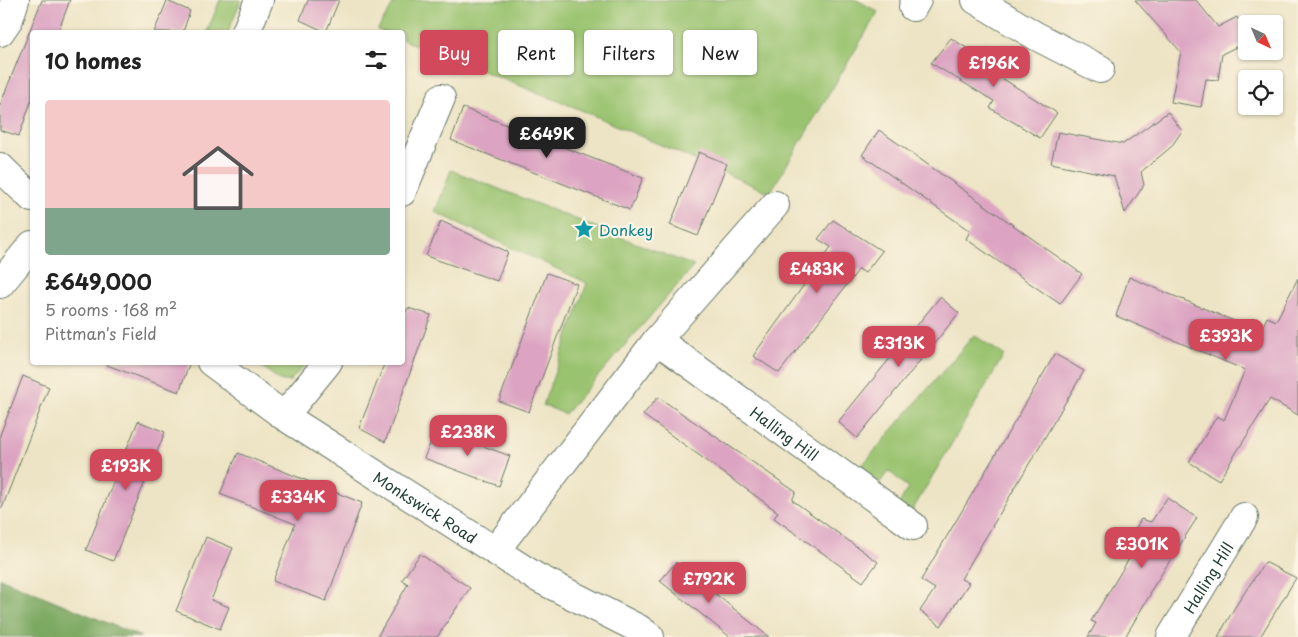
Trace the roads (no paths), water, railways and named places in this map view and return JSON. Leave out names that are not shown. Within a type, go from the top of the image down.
[{"type":"street","points":[[0,32],[9,19],[15,0]]},
{"type":"street","points":[[247,30],[259,0]]},
{"type":"street","points":[[976,0],[1036,36],[1100,69]]},
{"type":"street","points":[[405,185],[440,98]]},
{"type":"street","points":[[0,167],[30,196]]},
{"type":"street","points":[[495,551],[657,340],[775,205]]},
{"type":"street","points":[[0,284],[30,247]]},
{"type":"street","name":"Halling Hill","points":[[657,340],[913,526]]},
{"type":"street","name":"Monkswick Road","points":[[215,365],[284,416],[536,577],[639,629],[650,637]]},
{"type":"street","points":[[284,416],[326,365]]},
{"type":"street","name":"Halling Hill","points":[[1171,637],[1244,517]]},
{"type":"place","name":"Donkey","points":[[584,229]]}]
